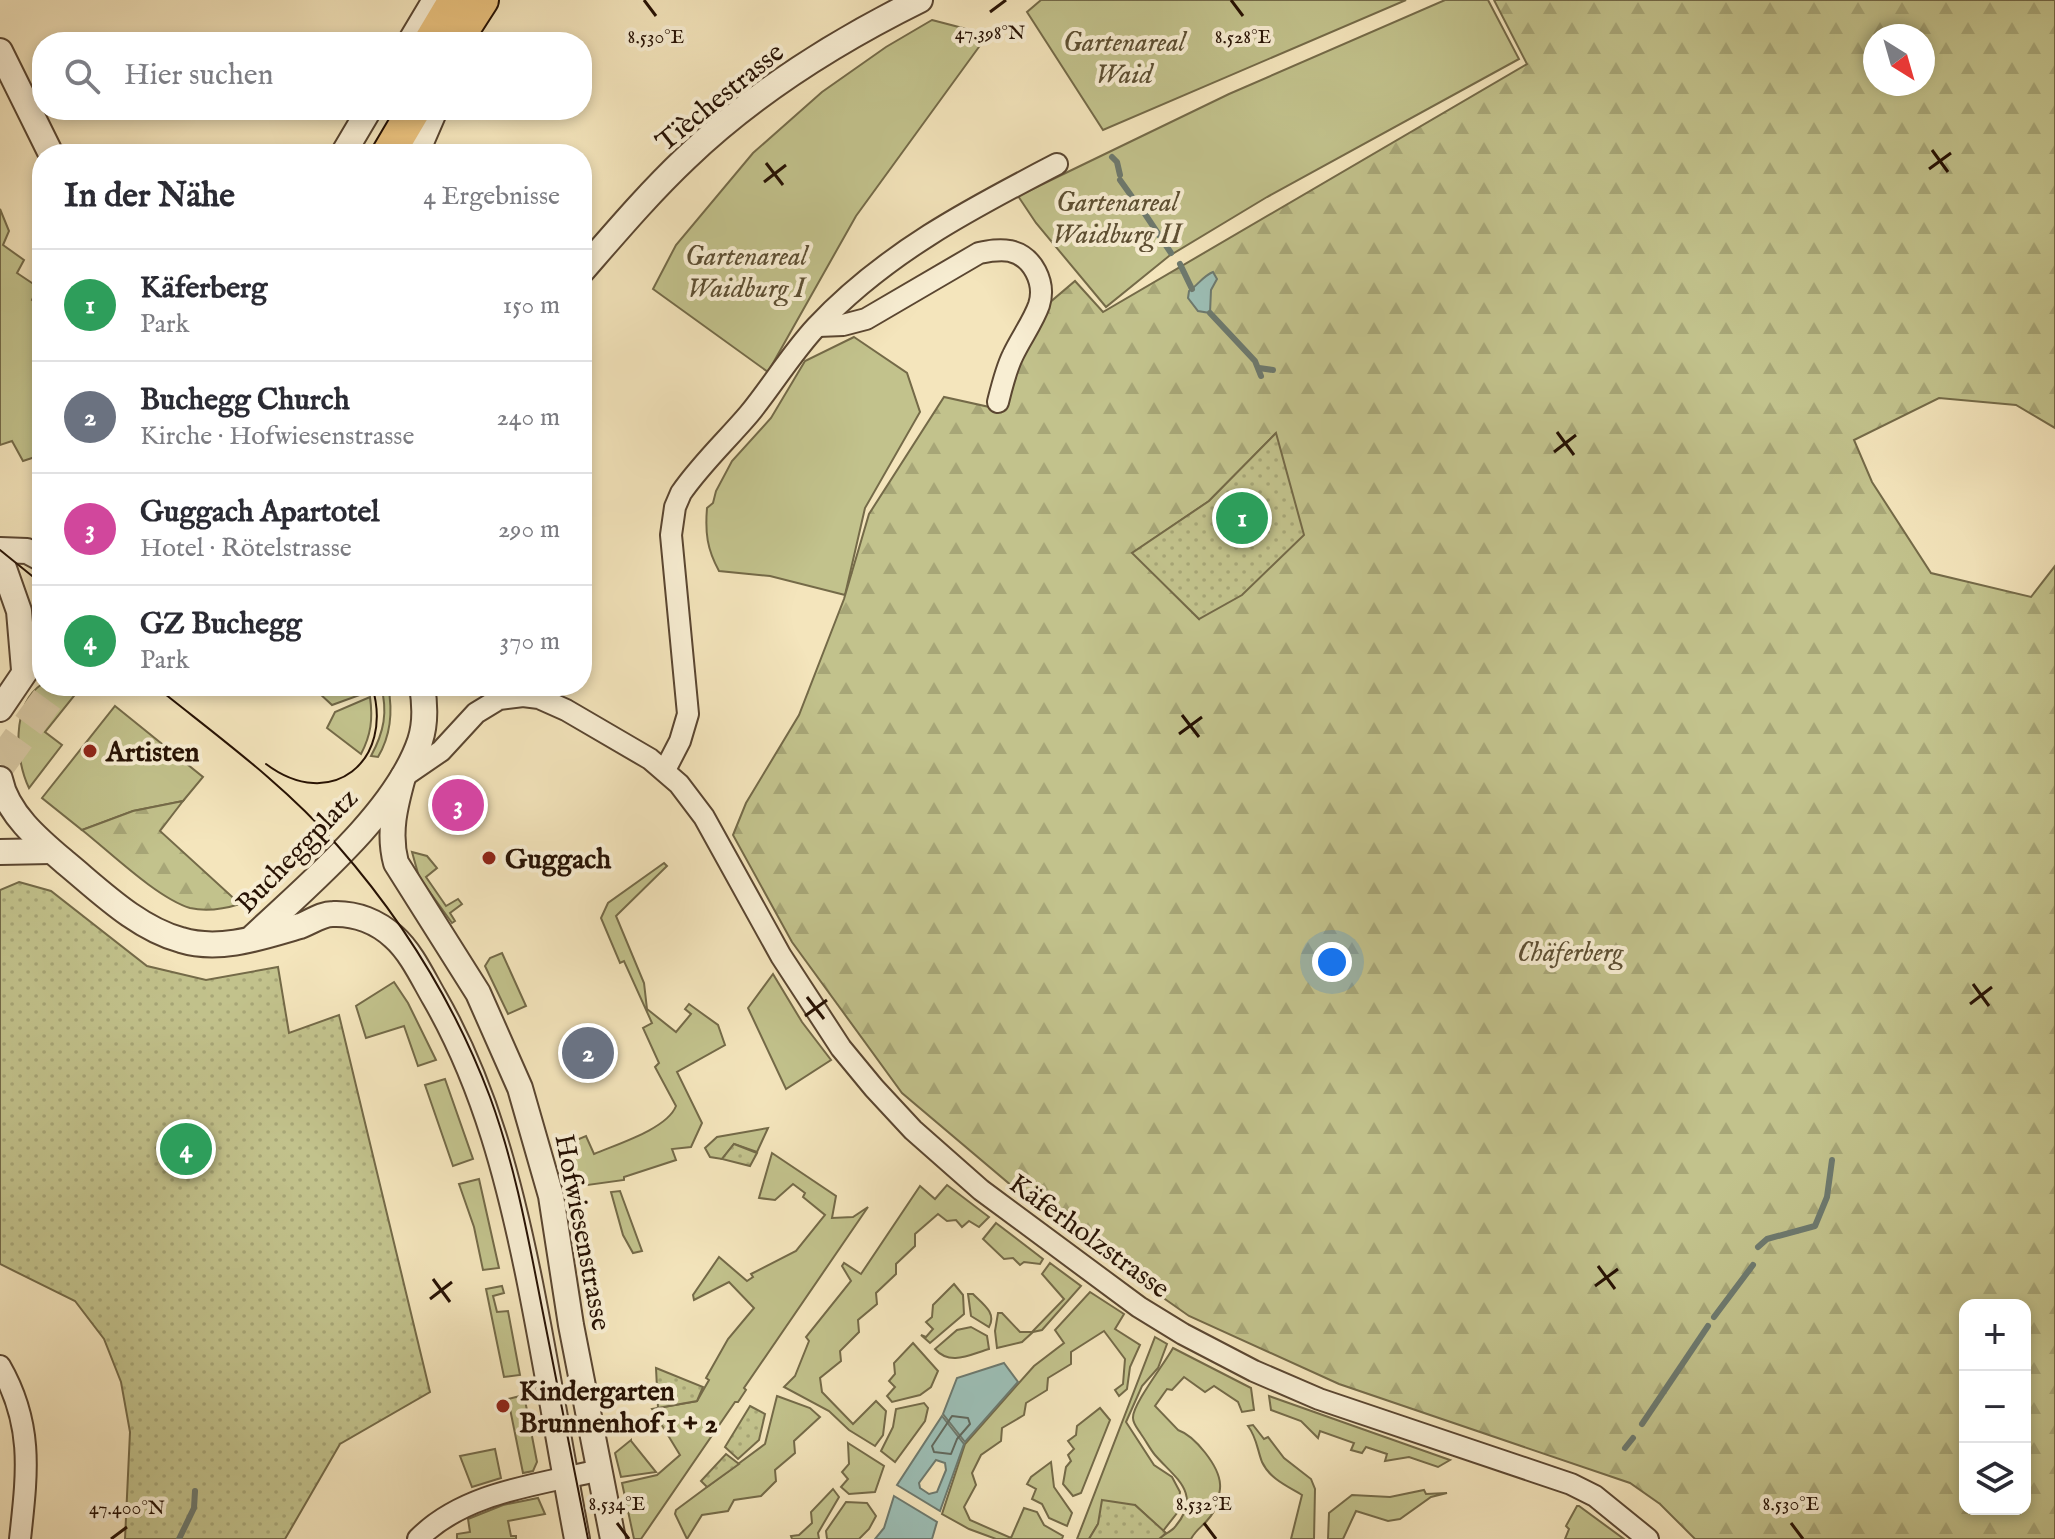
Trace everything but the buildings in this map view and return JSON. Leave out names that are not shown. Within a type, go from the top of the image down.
[{"type":"main road","points":[[446,32],[464,21]]},
{"type":"main road","points":[[373,144],[386,120]]},
{"type":"main road","points":[[394,144],[408,120]]},
{"type":"street","points":[[416,32],[435,0]]},
{"type":"street","name":"Tièchestrasse","points":[[592,260],[668,176],[731,117],[825,51],[920,0]]},
{"type":"street","points":[[0,51],[32,116]]},
{"type":"street","points":[[34,120],[46,144]]},
{"type":"street","points":[[349,144],[363,120]]},
{"type":"street","points":[[420,144],[431,120]]},
{"type":"street","points":[[665,770],[680,741],[688,714],[671,535],[675,507],[689,482],[750,413],[818,326],[882,266],[971,209],[1057,164]]},
{"type":"street","points":[[818,326],[843,325],[866,319],[979,253],[1014,252],[1033,267],[1042,293],[1039,306],[1011,358],[998,402]]},
{"type":"street","points":[[0,550],[32,554]]},
{"type":"street","points":[[0,557],[19,611],[24,670]]},
{"type":"street","points":[[0,709],[32,660]]},
{"type":"street","name":"Bucheggplatz","points":[[0,779],[12,807],[51,851],[113,902],[181,941],[217,944],[251,939],[347,845],[403,777],[420,740],[424,696]]},
{"type":"street","name":"Käferholzstrasse","points":[[403,777],[441,751],[476,713],[499,699],[523,696],[539,698],[566,710],[650,759],[679,784],[704,817],[781,956],[841,1048],[913,1130],[981,1190],[1117,1291],[1183,1334],[1254,1371],[1319,1399],[1571,1484],[1595,1496],[1648,1539]]},
{"type":"street","name":"Hofwiesenstrasse","points":[[403,777],[394,812],[392,846],[396,863],[478,993],[520,1088],[551,1196],[571,1325],[613,1539]]},
{"type":"street","points":[[0,852],[51,851]]},
{"type":"street","points":[[251,939],[333,914],[354,916],[377,924],[397,939],[443,1013],[474,1078],[499,1150],[528,1273],[577,1539]]},
{"type":"street","points":[[0,1366],[20,1410],[26,1441],[20,1539]]},
{"type":"street","points":[[418,1539],[445,1517],[473,1502],[600,1470]]},
{"type":"green space","name":"Gartenareal Waid","points":[[1041,0],[1406,0],[1103,130],[1027,12]]},
{"type":"green space","name":"Gartenareal Waidburg II","points":[[1445,0],[1488,0],[1519,59],[1267,197],[1169,256],[1106,307],[1036,223],[1018,196],[1229,94]]},
{"type":"green space","name":"Chäferberg","points":[[1494,0],[2055,0],[2055,428],[2016,405],[1939,398],[1854,440],[1872,482],[1931,573],[2031,597],[2055,566],[2055,1539],[1695,1539],[1660,1504],[1630,1483],[1339,1384],[1189,1316],[1051,1219],[902,1093],[792,942],[733,835],[746,803],[799,715],[844,599],[869,514],[944,397],[1003,410],[1019,358],[1048,304],[1075,281],[1103,312],[1527,64]],"holes":[[[1276,433],[1199,619],[1133,553],[1209,501]]]},
{"type":"green space","name":"Gartenareal Waidburg I","points":[[932,20],[974,31],[984,40],[856,216],[768,372],[653,289],[676,245],[753,153],[822,92],[886,47]]},
{"type":"green space","points":[[0,209],[9,231],[3,245],[24,260],[17,273],[32,283],[32,458],[23,461],[12,441],[0,445]]},
{"type":"green space","points":[[854,337],[907,373],[920,412],[865,508],[845,595],[770,576],[719,571],[708,541],[707,508],[713,503],[732,461],[771,418],[805,361]]},
{"type":"green space","points":[[1276,433],[1304,535],[1242,595],[1199,619],[1132,553],[1209,501]]},
{"type":"green space","points":[[32,693],[32,696],[74,696],[45,732],[62,745],[29,788],[19,748],[25,705]]},
{"type":"green space","points":[[322,696],[357,696],[332,705]]},
{"type":"green space","points":[[383,696],[389,696],[386,740],[378,757],[371,756],[384,722]]},
{"type":"green space","points":[[370,697],[370,727],[361,754],[327,728],[335,712]]},
{"type":"green space","points":[[115,706],[203,777],[183,801],[133,811],[82,830],[42,798]]},
{"type":"green space","points":[[183,801],[160,831],[240,904],[203,910],[177,903],[149,885],[82,830],[133,811]]},
{"type":"green space","points":[[412,852],[427,856],[437,868],[426,877],[446,906],[458,899],[462,904],[450,913],[455,921],[452,923],[419,877]]},
{"type":"green space","points":[[664,863],[667,866],[616,916],[644,983],[647,1009],[676,1032],[691,1014],[685,1009],[689,1004],[718,1025],[725,1045],[677,1072],[702,1123],[691,1147],[672,1149],[676,1160],[624,1177],[624,1180],[566,1188],[557,1148],[586,1136],[594,1154],[652,1129],[663,1122],[676,1106],[655,1067],[659,1063],[643,1028],[652,1023],[624,961],[620,963],[601,918],[608,903]]},
{"type":"green space","points":[[19,882],[51,891],[147,966],[206,980],[278,967],[289,1033],[339,1015],[430,1392],[340,1444],[285,1539],[125,1539],[130,1432],[121,1382],[104,1339],[75,1301],[0,1264],[0,890]]},
{"type":"green space","points":[[502,953],[526,1006],[508,1014],[485,966],[490,958]]},
{"type":"green space","points":[[773,974],[802,1022],[831,1060],[786,1089],[748,1008]]},
{"type":"green space","points":[[394,982],[436,1060],[418,1066],[404,1026],[366,1038],[356,1006]]},
{"type":"green space","points":[[445,1079],[473,1159],[453,1166],[425,1085]]},
{"type":"green space","points":[[768,1128],[757,1152],[734,1144],[722,1159],[710,1157],[705,1148],[717,1137]]},
{"type":"green space","points":[[734,1144],[757,1153],[750,1166],[722,1159]]},
{"type":"green space","points":[[772,1153],[836,1196],[832,1218],[853,1217],[868,1207],[744,1388],[746,1390],[738,1402],[735,1402],[641,1539],[634,1539],[622,1483],[657,1475],[680,1455],[652,1409],[697,1401],[728,1339],[754,1308],[729,1282],[694,1300],[693,1295],[719,1257],[747,1281],[753,1277],[751,1274],[796,1251],[825,1215],[793,1184],[775,1200],[759,1198]]},
{"type":"green space","points":[[479,1179],[499,1268],[483,1270],[474,1227],[459,1184]]},
{"type":"green space","points":[[947,1185],[989,1217],[979,1227],[969,1221],[962,1227],[956,1220],[947,1221],[938,1214],[915,1234],[915,1246],[896,1264],[896,1274],[876,1293],[877,1304],[858,1320],[859,1332],[840,1351],[841,1361],[820,1378],[822,1392],[853,1424],[876,1401],[886,1411],[883,1435],[875,1446],[849,1430],[829,1411],[784,1387],[795,1376],[809,1341],[806,1337],[851,1281],[842,1266],[844,1263],[861,1274],[920,1186],[935,1199]]},
{"type":"green space","points":[[620,1191],[642,1251],[633,1253],[623,1235],[611,1192]]},
{"type":"green space","points":[[996,1223],[1043,1259],[1040,1264],[1024,1262],[1020,1265],[1013,1258],[1004,1259],[983,1239]]},
{"type":"green space","points":[[1050,1263],[1081,1286],[1042,1330],[1033,1332],[1022,1342],[997,1348],[995,1331],[998,1313],[1002,1313],[1020,1332],[1032,1332],[1064,1299],[1042,1274]]},
{"type":"green space","points":[[954,1284],[963,1295],[964,1314],[930,1343],[921,1335],[926,1337],[933,1329],[926,1322],[932,1317],[933,1305]]},
{"type":"green space","points":[[502,1286],[504,1293],[493,1296],[497,1312],[508,1311],[520,1375],[504,1377],[486,1289]]},
{"type":"green space","points":[[1090,1292],[1124,1314],[1115,1329],[1140,1345],[1130,1367],[1127,1389],[1119,1396],[1115,1390],[1123,1384],[1125,1359],[1104,1331],[1071,1352],[1071,1364],[1048,1378],[1047,1390],[1026,1403],[1024,1415],[1002,1428],[1001,1441],[981,1455],[972,1473],[976,1485],[964,1507],[970,1520],[1011,1538],[1024,1508],[1037,1512],[1044,1525],[1063,1536],[1062,1539],[996,1539],[942,1514],[965,1444],[1034,1366],[1064,1343],[1055,1330]]},
{"type":"green space","points":[[968,1294],[973,1294],[988,1309],[991,1317],[989,1327],[971,1316]]},
{"type":"green space","points":[[971,1327],[987,1336],[989,1349],[953,1358],[935,1349],[957,1330]]},
{"type":"green space","points":[[1155,1337],[1167,1344],[1158,1368],[1142,1386],[1126,1422],[1154,1465],[1172,1477],[1180,1492],[1177,1513],[1163,1531],[1135,1505],[1098,1524],[1089,1539],[1077,1539]]},
{"type":"green space","points":[[913,1343],[938,1371],[931,1387],[920,1395],[892,1402],[887,1396],[895,1387],[889,1381],[895,1374],[894,1363]]},
{"type":"green space","points":[[1173,1348],[1251,1388],[1254,1410],[1242,1412],[1238,1402],[1214,1386],[1205,1392],[1184,1377],[1172,1390],[1167,1389],[1155,1406],[1198,1445],[1219,1477],[1220,1490],[1215,1509],[1191,1539],[1159,1539],[1174,1528],[1183,1516],[1186,1496],[1178,1479],[1151,1450],[1133,1418],[1143,1394]]},
{"type":"green space","points":[[656,1368],[703,1387],[697,1401],[658,1408]]},
{"type":"green space","points":[[524,1395],[537,1462],[533,1471],[523,1473],[508,1399]]},
{"type":"green space","points":[[777,1396],[810,1408],[820,1417],[794,1441],[795,1453],[775,1470],[776,1481],[761,1496],[734,1500],[728,1511],[702,1515],[687,1539],[676,1510],[765,1444]]},
{"type":"green space","points":[[1269,1396],[1450,1460],[1438,1467],[1409,1457],[1385,1461],[1387,1454],[1366,1447],[1362,1453],[1351,1450],[1354,1443],[1320,1431],[1318,1438],[1301,1421],[1271,1410]]},
{"type":"green space","points":[[924,1403],[928,1408],[925,1421],[895,1462],[881,1451],[893,1427],[896,1409]]},
{"type":"green space","points":[[750,1406],[765,1414],[759,1440],[738,1459],[725,1447]]},
{"type":"green space","points":[[1100,1408],[1110,1420],[1081,1493],[1073,1496],[1063,1484],[1066,1467],[1071,1461],[1068,1455],[1074,1449],[1068,1441],[1076,1435],[1077,1426]]},
{"type":"green space","points":[[1253,1425],[1264,1439],[1268,1437],[1284,1458],[1311,1479],[1315,1489],[1314,1539],[1291,1539],[1302,1495],[1279,1482],[1265,1468],[1248,1426]]},
{"type":"green space","points":[[631,1440],[656,1472],[621,1477],[615,1453]]},
{"type":"green space","points":[[848,1443],[884,1466],[875,1492],[849,1494],[841,1487],[848,1479],[842,1472],[849,1464]]},
{"type":"green space","points":[[495,1449],[501,1478],[472,1487],[460,1456]]},
{"type":"green space","points":[[726,1454],[739,1464],[707,1487],[701,1481]]},
{"type":"green space","points":[[1051,1462],[1054,1487],[1072,1513],[1067,1526],[1049,1518],[1042,1504],[1032,1499],[1036,1489],[1027,1484],[1031,1477]]},
{"type":"green space","points":[[833,1489],[839,1497],[818,1533],[819,1539],[792,1539],[791,1536],[799,1535],[812,1523],[811,1512]]},
{"type":"green space","points":[[1424,1490],[1426,1494],[1447,1493],[1431,1497],[1400,1519],[1388,1521],[1356,1511],[1343,1539],[1328,1539],[1329,1513],[1352,1495],[1390,1497]]},
{"type":"green space","points":[[538,1498],[545,1514],[508,1521],[511,1536],[516,1536],[516,1539],[457,1539],[457,1534],[470,1532],[468,1519],[503,1505]]},
{"type":"green space","points":[[1102,1500],[1135,1505],[1166,1533],[1159,1539],[1089,1539],[1098,1524]]},
{"type":"green space","points":[[846,1502],[867,1503],[876,1516],[859,1539],[827,1539],[826,1531]]},
{"type":"green space","points":[[1577,1506],[1624,1539],[1565,1539],[1569,1529],[1566,1526]]},
{"type":"water","points":[[1213,272],[1217,279],[1211,290],[1210,313],[1198,311],[1188,298],[1189,291]]},
{"type":"water","points":[[1004,1363],[1018,1382],[965,1442],[943,1414],[957,1378]]},
{"type":"water","points":[[942,1416],[964,1444],[940,1511],[897,1485]],"holes":[[[936,1460],[945,1463],[946,1470],[937,1492],[929,1494],[920,1488],[919,1483]]]},
{"type":"water","points":[[894,1496],[937,1522],[932,1539],[875,1539],[884,1528]]},
{"type":"waterway","points":[[1112,157],[1117,162],[1120,175]]},
{"type":"waterway","points":[[1120,180],[1140,208]]},
{"type":"waterway","points":[[1143,211],[1171,253]]},
{"type":"waterway","points":[[1180,264],[1192,289]]},
{"type":"waterway","points":[[1210,313],[1255,361],[1261,376]]},
{"type":"waterway","points":[[1259,368],[1273,370]]},
{"type":"waterway","points":[[1758,1247],[1767,1239],[1815,1226],[1827,1197],[1832,1160]]},
{"type":"waterway","points":[[1714,1317],[1753,1265]]},
{"type":"waterway","points":[[1642,1424],[1708,1326]]},
{"type":"waterway","points":[[1625,1448],[1633,1438]]},
{"type":"waterway","points":[[179,1539],[194,1508],[195,1491]]},
{"type":"tunnel","points":[[0,764],[50,696]]},
{"type":"tram line","points":[[0,550],[32,576]]},
{"type":"tram line","points":[[168,696],[295,801],[337,845],[405,933],[460,1029],[490,1097],[514,1175],[588,1539]]},
{"type":"tram line","points":[[266,764],[290,778],[313,783],[334,781],[352,772],[366,757],[374,737],[377,713],[374,696]]},
{"type":"place","name":"Käferberg","points":[[1242,518]]},
{"type":"place","name":"Artisten","points":[[90,751]]},
{"type":"place","name":"Guggach Apartotel","points":[[458,805]]},
{"type":"place","name":"Guggach","points":[[489,858]]},
{"type":"place","name":"Buchegg Church","points":[[588,1053]]},
{"type":"place","name":"GZ Buchegg","points":[[186,1149]]},
{"type":"place","name":"Kindergarten Brunnenhof 1 + 2","points":[[503,1406]]}]
